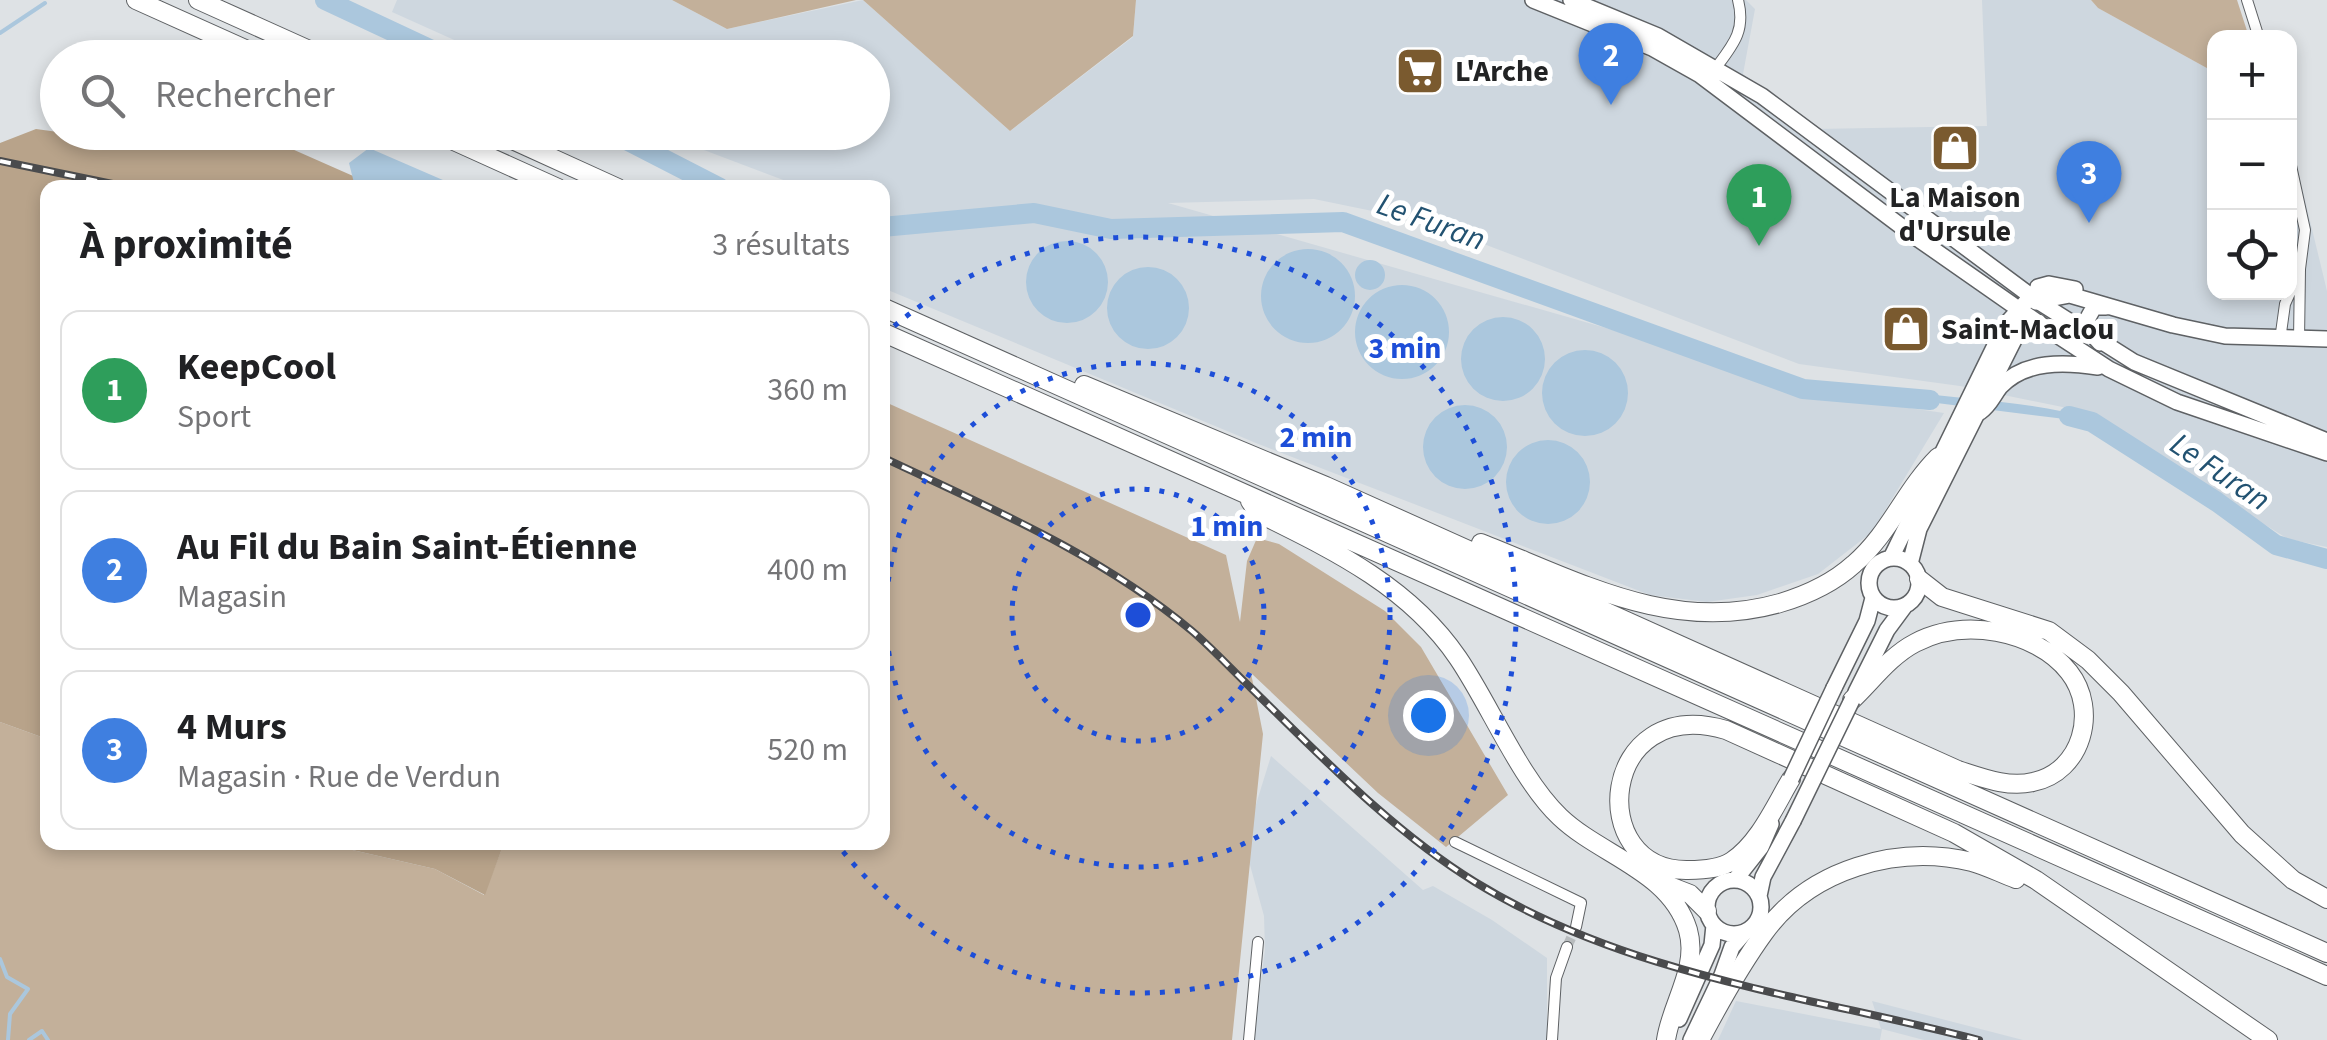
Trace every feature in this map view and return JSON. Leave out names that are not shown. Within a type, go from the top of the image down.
[{"type":"highway","points":[[136,0],[225,40]]},
{"type":"highway","points":[[198,0],[286,40]]},
{"type":"highway","points":[[474,150],[540,180]]},
{"type":"highway","points":[[534,150],[600,180]]},
{"type":"highway","points":[[890,311],[2327,953]]},
{"type":"highway","points":[[890,336],[2327,976]]},
{"type":"highway","points":[[1048,382],[1083,385],[1326,486],[1958,770],[2013,784],[2051,776],[2074,754],[2084,719],[2080,689],[2056,659],[2034,644],[1990,631],[1948,632],[1914,644],[1852,700]]},
{"type":"highway","points":[[1326,486],[1629,600],[1671,612],[1724,615],[1788,601],[1835,579],[1886,532],[1915,480],[1938,457]]},
{"type":"highway","points":[[1243,493],[1258,512],[1376,576],[1430,624],[1456,655],[1530,777],[1558,815],[1589,841],[1654,880],[1690,894],[1711,918]]},
{"type":"highway","points":[[1914,571],[1942,597],[2049,631],[2088,660],[2242,834],[2293,880],[2327,898]]},
{"type":"highway","points":[[1791,780],[1752,844],[1731,862],[1706,870],[1677,870],[1654,862],[1637,848],[1625,830],[1619,810],[1618,786],[1626,762],[1643,742],[1662,730],[1684,724],[1706,724],[1726,730],[1954,833],[2036,880],[2268,1040]]},
{"type":"highway","points":[[1700,1040],[1765,931],[1800,896],[1832,876],[1860,865],[1926,856],[1974,862],[2032,886],[2086,916]]},
{"type":"highway","points":[[1654,880],[1675,904],[1688,932],[1690,963],[1668,1040]]},
{"type":"main road","points":[[1532,0],[1707,72],[1790,118],[2109,369],[2177,402],[2327,454]]},
{"type":"main road","points":[[1571,0],[1658,36],[1779,134],[1974,278],[2134,362],[2327,440]]},
{"type":"main road","points":[[1779,134],[1790,118]]},
{"type":"main road","points":[[1974,278],[1997,306],[2029,306]]},
{"type":"main road","points":[[1890,558],[1938,457],[2029,306],[2049,284],[2173,326],[2225,336],[2327,339]]},
{"type":"main road","points":[[1690,1040],[1732,947],[1759,917],[1758,896],[1763,878],[1887,630],[1916,596],[1914,571],[1919,529],[2029,306]]},
{"type":"main road","points":[[2100,343],[2084,325],[2085,319],[2094,307],[2115,307]]},
{"type":"main road","points":[[1977,414],[2014,376],[2034,367],[2057,363],[2109,369]]},
{"type":"main road","points":[[1904,606],[1884,607],[1873,598],[1868,584],[1871,572],[1882,560],[1890,558],[1914,571]]},
{"type":"main road","points":[[1668,1040],[1712,944],[1714,888],[1735,880],[1761,847],[1867,621],[1873,598]]},
{"type":"main road","points":[[1735,880],[1750,885],[1758,896]]},
{"type":"main road","points":[[1711,918],[1728,933],[1746,931]]},
{"type":"street","points":[[1707,72],[1739,38],[1742,17],[1738,0]]},
{"type":"street","points":[[2246,0],[2256,30]]},
{"type":"street","points":[[2297,193],[2305,230],[2299,340]]},
{"type":"street","points":[[2280,340],[2286,304],[2300,269]]},
{"type":"street","points":[[1455,842],[1581,904],[1576,927]]},
{"type":"street","points":[[1248,1040],[1258,942]]},
{"type":"street","points":[[1552,1040],[1556,978],[1567,947]]},
{"type":"shaded area","points":[[397,0],[672,0],[727,29],[863,0],[1010,131],[1133,37],[1136,0],[1746,0],[1755,9],[1743,74],[1815,129],[1987,126],[1982,0],[2091,0],[2098,8],[2207,68],[2207,300],[2297,300],[2297,167],[2327,291],[2327,547],[2288,539],[2082,411],[1960,386],[1799,364],[1426,222],[1314,199],[1168,203],[1641,338],[1798,392],[1944,413],[1872,532],[1818,574],[1757,595],[1707,602],[1650,595],[1256,443],[890,291],[890,180],[783,180],[704,150],[890,150],[890,40],[454,40],[392,12]]},
{"type":"shaded area","points":[[672,0],[856,0],[727,29]]},
{"type":"shaded area","points":[[863,0],[1136,0],[1133,36],[1010,131]]},
{"type":"shaded area","points":[[2091,0],[2237,0],[2247,30],[2207,30],[2207,68],[2098,8]]},
{"type":"shaded area","points":[[36,129],[40,130],[40,150],[294,150],[362,180],[40,180],[40,736],[0,722],[0,143]]},
{"type":"shaded area","points":[[890,404],[1226,555],[1240,622],[1247,561],[1257,538],[1279,544],[1385,611],[1421,647],[1508,795],[1446,847],[1378,793],[1251,673],[1263,734],[1232,1040],[0,1040],[0,722],[40,736],[40,850],[352,850],[435,869],[484,895],[501,850],[890,850]]},
{"type":"shaded area","points":[[1271,756],[1423,890],[1433,886],[1547,958],[1547,1040],[1253,1040],[1265,950],[1264,916],[1244,843]]},
{"type":"shaded area","points":[[352,850],[501,850],[485,895],[435,869]]},
{"type":"shaded area","points":[[1736,1001],[1881,1029],[1872,1001],[2023,1040],[1924,1040],[1882,1029],[1880,1040],[1718,1040]]},
{"type":"water","points":[[366,150],[374,150],[443,180],[353,180],[349,163]]},
{"type":"water","points":[[1067,241],[1083,244],[1096,253],[1105,266],[1105,298],[1096,311],[1083,320],[1067,323],[1051,320],[1038,311],[1029,298],[1026,282],[1029,266],[1038,253],[1051,244]]},
{"type":"water","points":[[1308,249],[1326,253],[1341,263],[1351,278],[1355,296],[1351,314],[1341,329],[1326,339],[1308,343],[1290,339],[1275,329],[1265,314],[1261,296],[1265,278],[1275,263],[1290,253]]},
{"type":"water","points":[[1370,260],[1381,264],[1385,275],[1381,286],[1370,290],[1359,286],[1355,275],[1359,264]]},
{"type":"water","points":[[1148,267],[1164,270],[1177,279],[1186,292],[1186,324],[1177,337],[1164,346],[1148,349],[1132,346],[1119,337],[1110,324],[1107,308],[1110,292],[1119,279],[1132,270]]},
{"type":"water","points":[[1402,285],[1420,289],[1435,299],[1445,314],[1449,332],[1445,350],[1435,365],[1420,375],[1402,379],[1384,375],[1369,365],[1359,350],[1355,332],[1359,314],[1369,299],[1384,289]]},
{"type":"water","points":[[1503,317],[1519,320],[1533,329],[1542,343],[1542,375],[1533,389],[1519,398],[1503,401],[1487,398],[1473,389],[1464,375],[1461,359],[1464,343],[1473,329],[1487,320]]},
{"type":"water","points":[[1585,350],[1609,357],[1621,369],[1628,393],[1621,417],[1609,429],[1585,436],[1561,429],[1549,417],[1542,393],[1549,369],[1561,357]]},
{"type":"water","points":[[1902,391],[2023,405],[2093,419],[2091,425],[1905,399]]},
{"type":"water","points":[[1465,405],[1488,412],[1500,424],[1507,447],[1500,470],[1488,482],[1465,489],[1442,482],[1430,470],[1423,447],[1430,424],[1442,412]]},
{"type":"water","points":[[1548,440],[1564,443],[1578,452],[1587,466],[1587,498],[1578,512],[1564,521],[1548,524],[1532,521],[1518,512],[1509,498],[1506,482],[1509,466],[1518,452],[1532,443]]},
{"type":"waterway","name":"Le Furan","points":[[325,0],[411,40]]},
{"type":"waterway","points":[[0,33],[45,3]]},
{"type":"waterway","name":"Le Furan","points":[[646,150],[704,180]]},
{"type":"waterway","name":"Le Furan","points":[[890,226],[1034,213],[1111,229],[1343,222],[1803,389],[1930,400]]},
{"type":"waterway","name":"Le Furan","points":[[2069,416],[2092,422],[2276,545],[2327,559]]},
{"type":"waterway","points":[[0,959],[7,977],[28,989],[10,1014],[8,1040]]},
{"type":"waterway","points":[[29,1040],[42,1031],[48,1040]]},
{"type":"tunnel","points":[[1567,947],[1576,927]]},
{"type":"railway","points":[[0,161],[93,180]]},
{"type":"railway","points":[[890,461],[1043,534],[1157,604],[1200,638],[1331,767],[1415,840],[1475,882],[1534,914],[1657,962],[1979,1040]]},
{"type":"place","name":"L'Arche","points":[[1420,71]]},
{"type":"place","name":"Au Fil du Bain Saint-Étienne","points":[[1611,105]]},
{"type":"place","name":"La Maison d'Ursule","points":[[1955,148]]},
{"type":"place","name":"4 Murs","points":[[2089,223]]},
{"type":"place","name":"KeepCool","points":[[1759,246]]},
{"type":"place","name":"Saint-Maclou","points":[[1906,329]]}]
